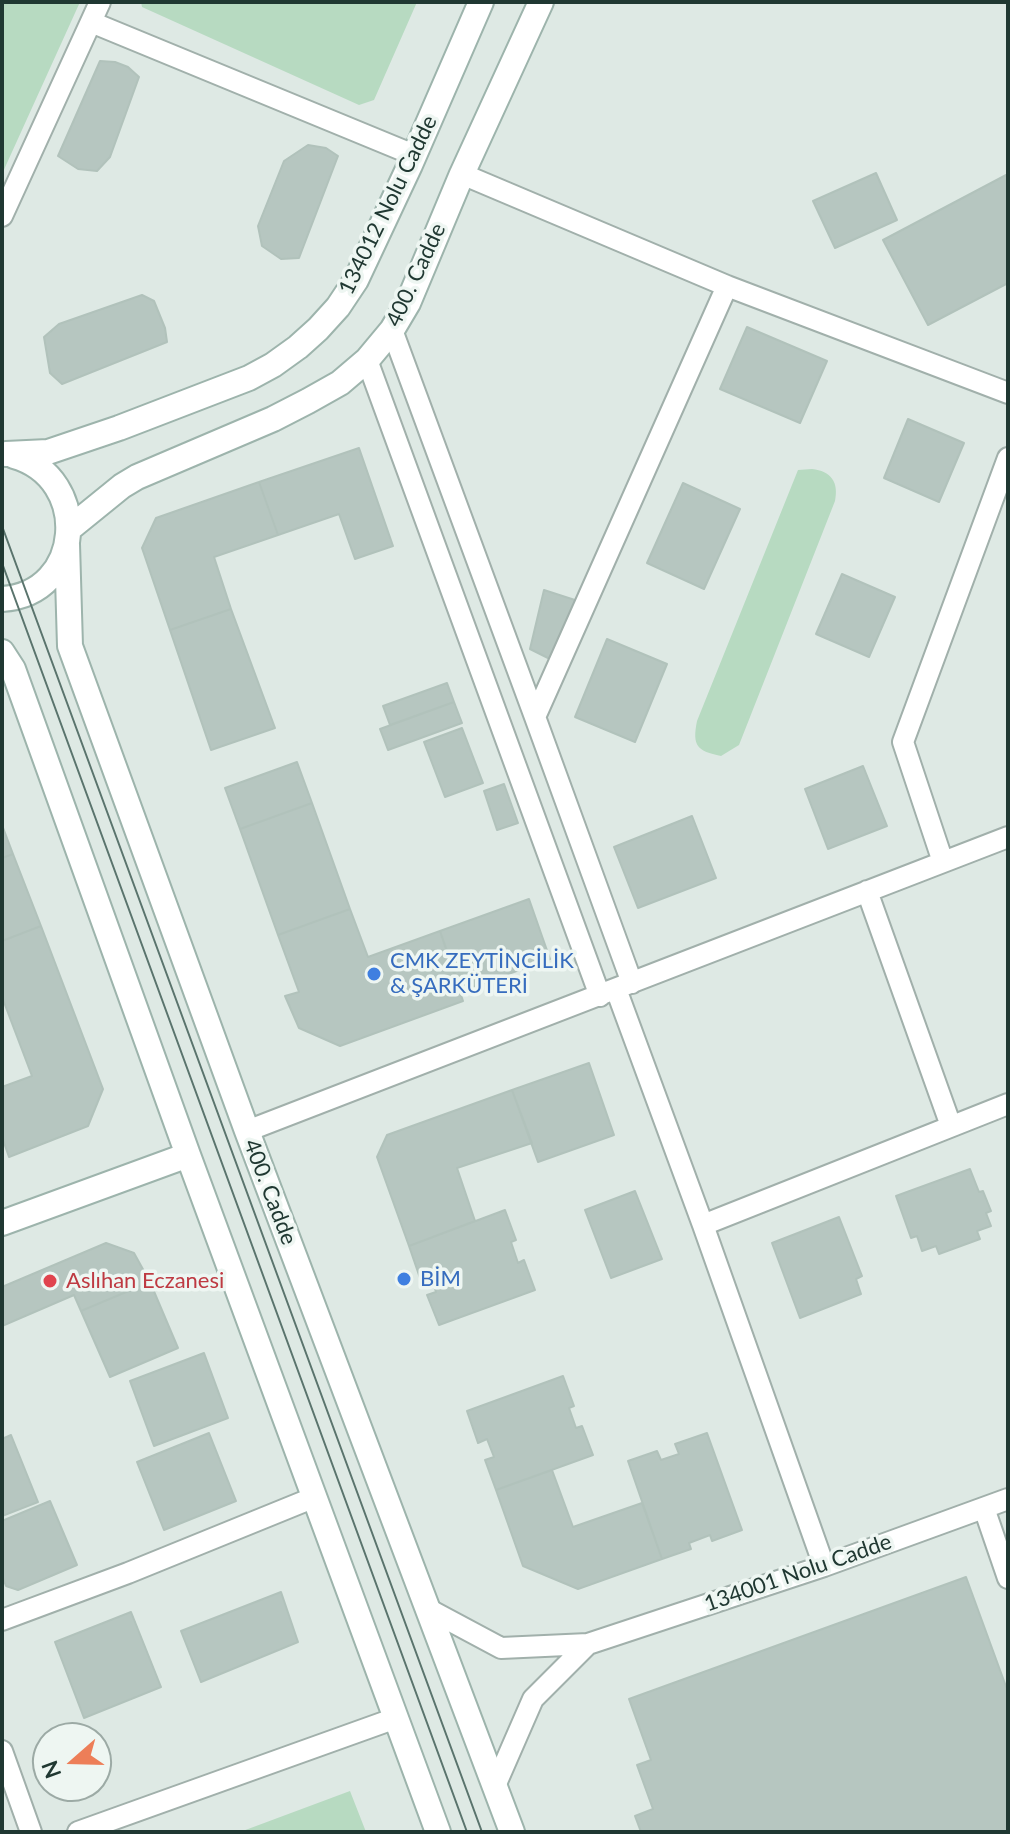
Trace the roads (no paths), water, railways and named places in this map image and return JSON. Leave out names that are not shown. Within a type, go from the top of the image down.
[{"type":"main road","name":"134012 Nolu Cadde","points":[[3,449],[48,452],[119,428],[249,378],[273,365],[318,329],[356,280],[481,2]]},
{"type":"main road","name":"400. Cadde","points":[[512,1832],[247,1131],[70,646],[68,536],[122,486],[137,477],[273,419],[340,383],[367,360],[392,330],[408,303],[462,174],[541,2]]},
{"type":"main road","points":[[2,599],[27,593],[45,581],[59,564],[68,536],[67,508],[58,488],[45,471],[3,449]]},
{"type":"main road","points":[[2,652],[13,669],[188,1155],[438,1832]]},
{"type":"main road","points":[[2,1223],[188,1155]]},
{"type":"street","points":[[2,216],[100,2]]},
{"type":"street","points":[[91,22],[414,155]]},
{"type":"street","points":[[462,174],[727,286],[1008,393]]},
{"type":"street","points":[[535,717],[727,286]]},
{"type":"street","points":[[392,330],[535,717],[616,989]]},
{"type":"street","points":[[367,360],[616,989],[824,1566]]},
{"type":"street","points":[[943,862],[903,742],[1008,458]]},
{"type":"street","points":[[247,1131],[1008,837]]},
{"type":"street","points":[[867,891],[951,1126]]},
{"type":"street","points":[[703,1225],[1008,1104]]},
{"type":"street","points":[[2,1620],[315,1497]]},
{"type":"street","name":"134001 Nolu Cadde","points":[[428,1609],[501,1648],[588,1644],[824,1566],[1008,1499]]},
{"type":"street","points":[[984,1508],[1008,1578]]},
{"type":"street","name":"134001 Nolu Cadde","points":[[495,1786],[533,1699],[588,1644]]},
{"type":"street","points":[[78,1832],[396,1718]]},
{"type":"street","points":[[2,1751],[31,1832]]},
{"type":"tram line","points":[[2,526],[482,1832]]},
{"type":"tram line","points":[[2,563],[467,1832]]},
{"type":"place","name":"CMK ZEYTİNCİLİK & ŞARKÜTERİ","points":[[374,974]]},
{"type":"place","name":"BİM","points":[[404,1279]]},
{"type":"place","name":"Aslıhan Eczanesi","points":[[50,1281]]}]
